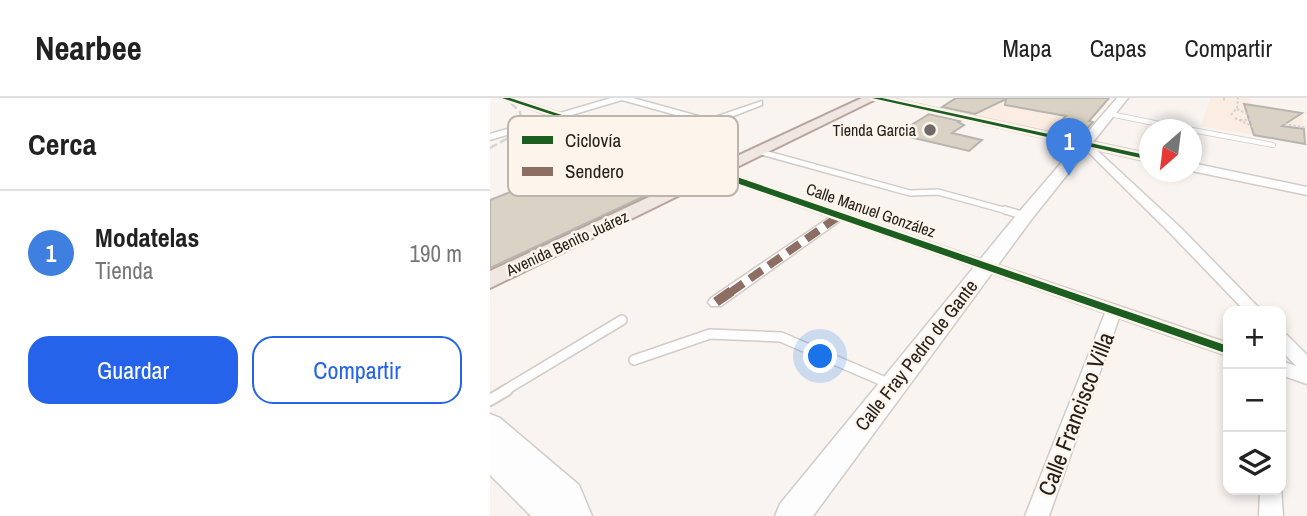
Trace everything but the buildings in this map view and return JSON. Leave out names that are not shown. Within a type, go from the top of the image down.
[{"type":"main road","name":"Avenida Benito Juárez","points":[[738,163],[874,98]]},
{"type":"main road","name":"Calle Fray Pedro de Gante","points":[[792,516],[1025,216],[1114,109]]},
{"type":"main road","name":"Avenida Benito Juárez","points":[[490,280],[668,196]]},
{"type":"street","name":"Calle Manuel González","points":[[505,98],[559,116]]},
{"type":"street","points":[[559,116],[619,98]]},
{"type":"street","points":[[625,98],[688,116]]},
{"type":"street","points":[[874,98],[1139,156]]},
{"type":"street","points":[[725,116],[759,103]]},
{"type":"street","points":[[524,116],[520,109],[527,105]]},
{"type":"street","points":[[490,136],[508,131]]},
{"type":"street","points":[[1085,144],[1249,306]]},
{"type":"street","points":[[1202,169],[1307,191]]},
{"type":"street","name":"Calle Manuel González","points":[[738,179],[1223,348]]},
{"type":"street","points":[[716,302],[839,216]]},
{"type":"street","name":"Calle Francisco Villa","points":[[1037,516],[1114,311]]},
{"type":"street","points":[[1286,344],[1307,366]]},
{"type":"street","points":[[1284,369],[1307,377]]},
{"type":"street","points":[[490,426],[560,511]]},
{"type":"street","points":[[490,455],[560,511]]},
{"type":"street","points":[[1271,495],[1271,516]]},
{"type":"lane","points":[[1114,109],[1141,119]]},
{"type":"lane","points":[[1202,132],[1273,145]]},
{"type":"lane","points":[[761,152],[910,194],[938,192],[1025,216]]},
{"type":"lane","points":[[490,400],[622,320]]},
{"type":"lane","points":[[634,360],[710,334],[781,337],[892,385]]},
{"type":"path","points":[[1235,118],[1227,117],[1237,110],[1237,98]]},
{"type":"path","points":[[1237,110],[1255,119]]},
{"type":"path","points":[[1231,116],[1266,133]]},
{"type":"path","points":[[1240,120],[1255,119],[1307,128]]},
{"type":"shaded area","points":[[957,98],[1112,98],[1093,118],[1080,138],[939,108]]},
{"type":"shaded area","points":[[1210,98],[1250,98],[1252,105],[1302,112],[1305,144],[1202,126]]},
{"type":"railway","points":[[506,98],[521,116]]},
{"type":"railway","points":[[490,148],[508,138]]},
{"type":"marked path","points":[[716,302],[839,216]]},
{"type":"cycle path","points":[[505,98],[560,116]]},
{"type":"cycle path","points":[[875,98],[1139,156]]},
{"type":"cycle path","points":[[738,180],[1223,348]]},
{"type":"place","name":"Tienda Garcia","points":[[930,130]]},
{"type":"place","name":"Modatelas","points":[[1069,176]]}]
